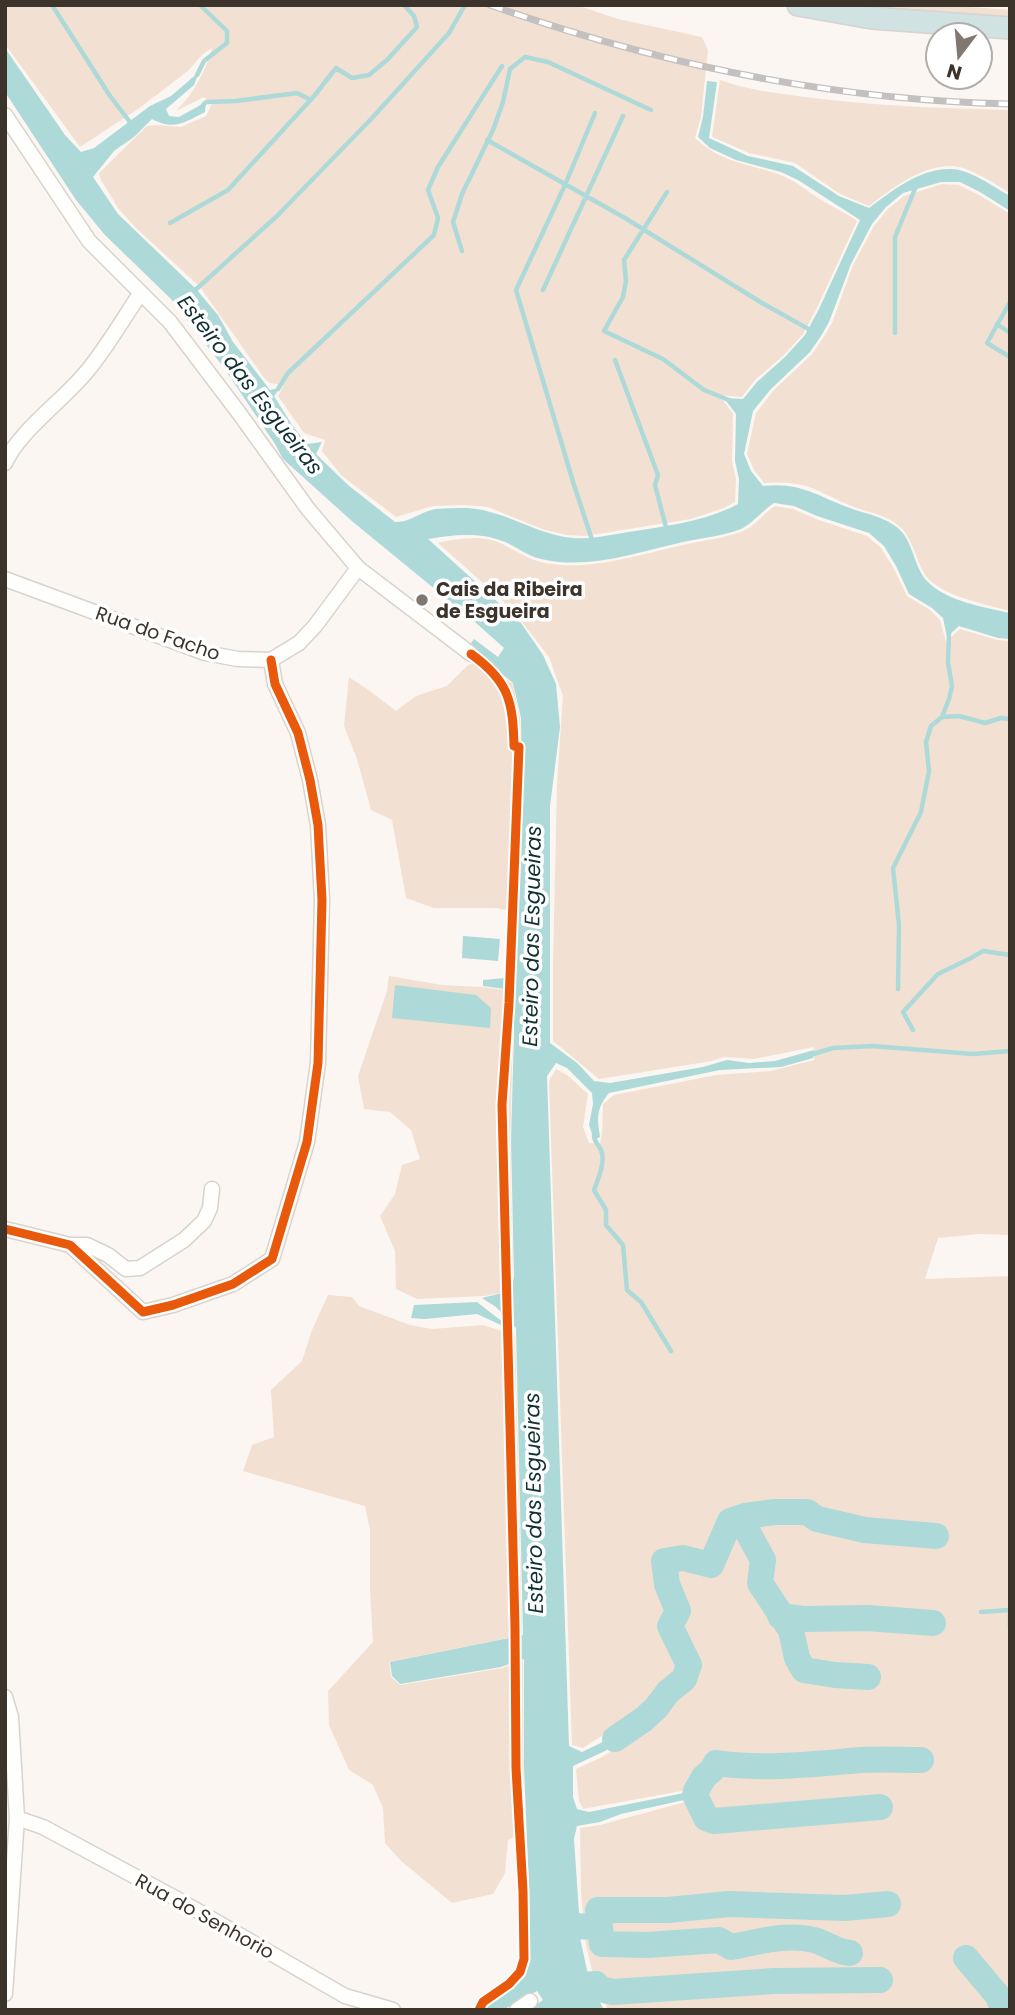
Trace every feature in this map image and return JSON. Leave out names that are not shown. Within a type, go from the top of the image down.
[{"type":"highway","points":[[797,5],[872,18],[1010,27]]},
{"type":"street","points":[[5,115],[89,241],[170,323],[308,509],[358,568],[471,654]]},
{"type":"street","points":[[5,463],[17,443],[89,369],[140,294]]},
{"type":"street","points":[[70,1245],[142,1311],[173,1305],[233,1284],[272,1259],[309,1129],[318,1063],[322,900],[318,825],[310,780],[298,733],[275,684],[271,660],[299,643],[358,568]]},
{"type":"street","name":"Rua do Facho","points":[[5,579],[205,653],[238,659],[271,660]]},
{"type":"street","points":[[5,1229],[70,1245],[87,1245],[108,1255],[127,1269],[140,1268],[184,1240],[204,1221],[210,1208],[212,1189]]},
{"type":"street","points":[[5,1697],[17,1818],[5,1994]]},
{"type":"street","name":"Rua do Senhorio","points":[[17,1818],[43,1827],[165,1893],[345,1996],[393,2010]]},
{"type":"street","points":[[517,2010],[530,2001]]},
{"type":"shaded area","points":[[5,5],[576,5],[618,19],[702,37],[708,50],[701,117],[695,138],[716,154],[788,178],[857,221],[803,334],[755,380],[742,397],[719,395],[733,414],[735,502],[691,519],[585,536],[542,529],[488,507],[433,506],[396,517],[342,476],[322,451],[325,440],[304,433],[278,396],[284,385],[270,383],[265,379],[200,287],[135,227],[118,208],[101,180],[99,173],[147,126],[181,127],[206,116],[212,104],[204,97],[176,111],[198,82],[212,48],[188,71],[138,109],[80,147],[5,44]]},
{"type":"shaded area","points":[[861,5],[945,5],[1010,10],[1010,18],[955,15]]},
{"type":"shaded area","points":[[720,80],[762,91],[831,100],[1010,110],[1010,193],[966,169],[940,167],[907,179],[869,206],[840,194],[795,163],[749,153],[712,137]]},
{"type":"shaded area","points":[[942,184],[959,185],[1010,214],[1010,611],[960,597],[933,583],[923,571],[906,534],[896,523],[802,485],[764,483],[747,454],[756,413],[773,391],[812,354],[823,338],[832,323],[853,265],[874,226],[888,209],[904,196]]},
{"type":"shaded area","points":[[775,506],[793,509],[867,536],[881,548],[907,596],[930,610],[940,620],[946,642],[960,629],[1010,641],[1010,1235],[980,1234],[938,1238],[925,1279],[1010,1276],[1010,2010],[608,2010],[593,1975],[585,1940],[604,1927],[583,1913],[580,1828],[689,1801],[697,1815],[710,1828],[721,1828],[704,1800],[706,1787],[729,1773],[724,1761],[710,1761],[697,1773],[687,1790],[583,1809],[579,1801],[576,1769],[604,1756],[649,1724],[646,1710],[583,1748],[572,1745],[549,1081],[556,1069],[588,1094],[583,1127],[589,1143],[600,1144],[603,1104],[614,1095],[716,1075],[771,1071],[814,1060],[814,1047],[754,1059],[724,1057],[599,1079],[553,1041],[557,784],[563,696],[549,657],[512,609],[438,543],[481,538],[498,542],[545,563],[581,565],[617,560],[741,532]]},
{"type":"shaded area","points":[[474,663],[490,667],[513,684],[520,718],[521,780],[514,896],[505,910],[434,908],[406,898],[392,820],[371,810],[357,759],[344,726],[349,677],[396,711],[416,696],[447,686],[468,665]]},
{"type":"shaded area","points":[[389,976],[442,985],[511,991],[513,1277],[509,1291],[485,1296],[417,1299],[396,1289],[395,1251],[380,1216],[395,1194],[402,1165],[420,1159],[411,1130],[390,1112],[364,1109],[358,1076],[387,991]]},
{"type":"shaded area","points":[[328,1295],[352,1297],[359,1306],[410,1325],[432,1329],[483,1325],[515,1335],[522,1635],[389,1662],[391,1677],[400,1685],[502,1668],[523,1660],[524,1832],[508,1840],[505,1873],[493,1894],[452,1903],[400,1860],[385,1843],[383,1808],[373,1785],[349,1770],[329,1725],[328,1691],[373,1642],[370,1530],[365,1506],[243,1471],[252,1445],[274,1437],[271,1390],[302,1361]]},
{"type":"water","name":"Esteiro das Esgueiras","points":[[5,48],[65,135],[81,152],[94,148],[150,106],[171,96],[199,72],[194,85],[166,109],[169,116],[179,117],[206,102],[205,112],[173,125],[152,119],[134,137],[114,151],[93,177],[118,214],[196,289],[218,315],[233,342],[270,390],[280,388],[274,396],[307,444],[322,442],[316,454],[348,485],[395,522],[405,521],[435,509],[467,508],[492,513],[552,534],[589,538],[685,522],[738,504],[736,414],[724,398],[743,399],[805,335],[860,220],[798,180],[781,172],[736,160],[710,148],[698,137],[707,81],[717,82],[709,138],[748,156],[793,166],[839,196],[869,208],[917,176],[951,169],[966,172],[1010,196],[1010,211],[960,182],[941,182],[903,193],[886,207],[872,224],[851,264],[821,336],[810,352],[771,389],[753,411],[744,454],[751,471],[763,486],[799,488],[894,525],[904,535],[924,578],[930,584],[947,595],[968,603],[1010,613],[1010,639],[959,626],[947,637],[943,618],[909,594],[884,546],[869,533],[794,506],[774,503],[741,529],[598,561],[563,562],[539,559],[502,541],[484,536],[428,539],[521,623],[543,655],[556,684],[560,727],[550,806],[550,1043],[577,1063],[594,1081],[610,1083],[703,1067],[727,1060],[749,1063],[775,1061],[814,1050],[813,1058],[781,1067],[720,1070],[609,1093],[598,1114],[600,1137],[594,1140],[589,1125],[592,1093],[567,1068],[556,1063],[547,1076],[569,1746],[582,1752],[605,1741],[645,1715],[645,1723],[605,1751],[573,1766],[573,1797],[577,1809],[589,1812],[689,1792],[694,1789],[699,1776],[716,1763],[725,1769],[705,1780],[699,1796],[706,1812],[718,1827],[704,1821],[693,1798],[577,1826],[574,1839],[579,1913],[600,1927],[579,1933],[590,1984],[604,2010],[528,2010],[543,2000],[537,1991],[503,2010],[487,2010],[490,2002],[524,1978],[529,1960],[524,1659],[501,1667],[400,1684],[392,1676],[390,1662],[523,1635],[516,1328],[496,1307],[482,1298],[510,1291],[514,1277],[512,990],[483,986],[483,980],[516,977],[515,896],[522,779],[521,718],[513,683],[468,647],[474,639],[498,657],[504,648],[353,522],[283,459],[224,368],[171,299],[105,235],[76,200],[5,92]]},
{"type":"water","points":[[463,936],[500,939],[498,961],[462,958]]},
{"type":"water","points":[[395,985],[476,995],[491,1008],[490,1028],[392,1018]]},
{"type":"water","points":[[477,1302],[504,1323],[501,1325],[477,1314],[411,1318],[414,1305]]},
{"type":"waterway","points":[[52,5],[110,96],[133,126]]},
{"type":"waterway","points":[[197,75],[204,61],[227,43],[227,31],[200,5]]},
{"type":"waterway","points":[[170,223],[228,190],[315,95],[336,68],[352,78],[369,75],[387,60],[417,27],[414,16],[404,5]]},
{"type":"waterway","points":[[192,293],[277,216],[373,117],[449,33],[465,5]]},
{"type":"waterway","points":[[462,251],[453,222],[462,194],[493,130],[503,102],[510,69],[525,57],[548,62],[651,110]]},
{"type":"waterway","points":[[278,389],[288,373],[434,235],[438,218],[428,190],[438,167],[502,66]]},
{"type":"waterway","points":[[203,105],[206,102],[297,93],[311,100]]},
{"type":"waterway","points":[[593,543],[516,290],[595,113]]},
{"type":"waterway","points":[[543,290],[623,116]]},
{"type":"waterway","points":[[487,140],[625,218],[812,331]]},
{"type":"waterway","points":[[895,333],[895,237],[917,184]]},
{"type":"waterway","points":[[667,192],[624,260],[626,281],[623,297],[604,331],[663,359],[704,390],[729,400]]},
{"type":"waterway","points":[[1010,302],[987,343],[1010,357]]},
{"type":"waterway","points":[[997,324],[1010,333]]},
{"type":"waterway","points":[[615,360],[658,475],[655,485],[667,531]]},
{"type":"waterway","points":[[898,989],[899,925],[893,868],[921,812],[929,771],[926,742],[931,726],[942,717],[949,699],[952,686],[948,663],[949,632]]},
{"type":"waterway","points":[[942,717],[959,716],[985,723],[1001,718],[1010,719]]},
{"type":"waterway","points":[[913,1030],[903,1012],[938,974],[983,951],[1010,955]]},
{"type":"waterway","points":[[810,1055],[833,1048],[872,1046],[973,1054],[1010,1051]]},
{"type":"waterway","points":[[594,1135],[603,1160],[594,1190],[606,1210],[606,1225],[623,1245],[627,1290],[641,1302],[671,1351]]},
{"type":"waterway","points":[[615,1739],[656,1708],[668,1692],[684,1679],[689,1665],[670,1626],[678,1611],[667,1584],[664,1561],[683,1558],[711,1565],[730,1521],[775,1512],[807,1512],[817,1519],[865,1530],[936,1536]]},
{"type":"waterway","points":[[740,1518],[763,1560],[760,1583],[791,1630],[797,1658],[804,1670],[868,1677]]},
{"type":"waterway","points":[[981,1612],[1010,1610]]},
{"type":"waterway","points":[[1010,1612],[1010,1627]]},
{"type":"waterway","points":[[780,1616],[933,1623]]},
{"type":"waterway","points":[[696,1791],[716,1763],[770,1766],[861,1760],[921,1760]]},
{"type":"waterway","points":[[695,1795],[706,1818],[714,1821],[880,1807]]},
{"type":"waterway","points":[[600,1927],[598,1910],[668,1910],[729,1904],[845,1908],[888,1904]]},
{"type":"waterway","points":[[566,1926],[600,1927],[602,1944],[647,1945],[719,1940],[731,1947],[793,1937],[814,1940],[850,1953]]},
{"type":"waterway","points":[[966,1958],[998,1996],[1003,2010]]},
{"type":"waterway","points":[[565,1986],[596,1984],[600,1989],[613,1992],[774,1981],[880,1980]]},
{"type":"railway","points":[[490,5],[617,45],[746,75],[877,95],[1010,104]]},
{"type":"cycle path","points":[[471,654],[501,683],[510,705],[514,746],[519,747],[509,1003],[502,1105],[516,1768],[524,1959],[520,1972],[509,1984],[483,2002],[479,2010]]},
{"type":"cycle path","points":[[5,1229],[70,1245],[143,1312],[173,1305],[233,1284],[272,1259],[307,1142],[318,1063],[322,900],[318,825],[310,780],[298,733],[275,684],[271,660]]},
{"type":"place","name":"Cais da Ribeira de Esgueira","points":[[422,600]]}]
